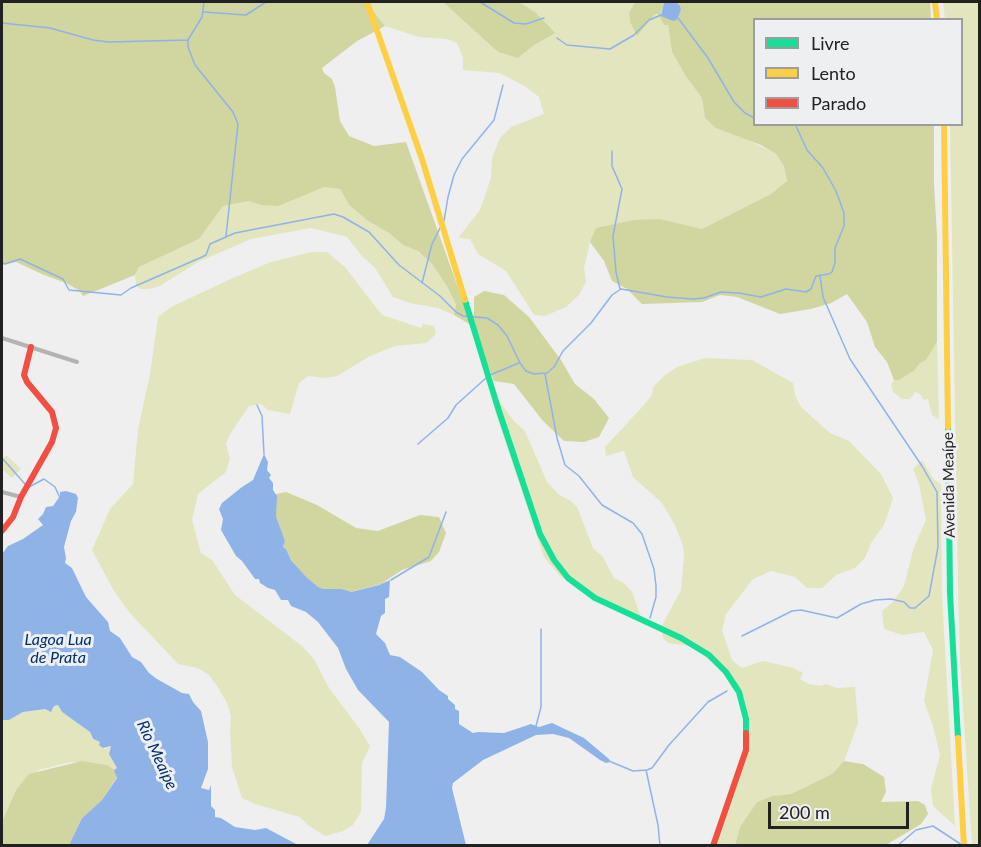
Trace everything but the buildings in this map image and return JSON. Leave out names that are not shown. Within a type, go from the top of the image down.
[{"type":"street","points":[[367,2],[422,159],[540,534],[549,551],[568,578],[595,598],[681,638],[710,655],[726,672],[739,692],[746,719],[746,750],[713,846]]},
{"type":"street","points":[[935,2],[937,18]]},
{"type":"street","name":"Avenida Meaípe","points":[[944,126],[951,605],[964,846]]},
{"type":"street","points":[[2,338],[77,362]]},
{"type":"street","points":[[2,531],[13,517],[21,497],[52,442],[56,428],[52,412],[24,375],[32,347]]},
{"type":"street","points":[[2,492],[21,497]]},
{"type":"green space","points":[[2,2],[366,2],[385,26],[357,41],[322,68],[324,73],[332,79],[335,87],[340,121],[349,136],[374,146],[406,142],[471,324],[474,314],[474,297],[484,291],[504,295],[529,317],[561,360],[575,384],[594,399],[609,418],[599,437],[584,442],[564,441],[543,421],[514,384],[494,381],[471,325],[454,315],[456,305],[433,265],[418,251],[403,245],[389,233],[368,221],[349,205],[340,189],[324,187],[278,206],[261,205],[249,201],[223,206],[199,239],[139,267],[135,275],[83,296],[80,291],[66,283],[16,262],[2,265]]},
{"type":"green space","points":[[366,2],[443,2],[498,52],[518,58],[534,45],[535,12],[519,2],[635,2],[629,13],[630,22],[637,35],[655,14],[658,14],[664,25],[668,25],[672,52],[702,98],[705,118],[776,154],[784,166],[787,181],[771,194],[702,229],[660,219],[590,242],[584,268],[586,282],[579,295],[566,307],[545,316],[534,315],[506,271],[478,254],[470,239],[458,238],[480,210],[491,178],[492,158],[500,138],[511,127],[544,114],[539,97],[500,73],[463,70],[463,58],[457,43],[447,39],[419,37],[385,26]]},
{"type":"green space","points":[[443,2],[519,2],[535,12],[555,33],[534,45],[518,58],[498,52]]},
{"type":"green space","points":[[635,2],[664,2],[661,14],[677,20],[681,10],[676,2],[930,2],[931,18],[753,18],[753,126],[934,126],[937,342],[926,360],[920,363],[915,370],[899,380],[894,380],[887,362],[875,347],[867,322],[847,294],[831,303],[811,309],[780,314],[737,297],[720,295],[702,302],[642,304],[627,289],[612,281],[604,261],[590,242],[596,228],[634,220],[660,219],[702,229],[771,194],[787,181],[784,166],[776,154],[761,145],[716,128],[705,118],[702,98],[672,52],[668,25],[664,25],[658,14],[655,14],[637,36],[630,22],[629,13]]},
{"type":"green space","points":[[943,2],[980,2],[979,846],[972,845],[960,661],[958,585],[950,126],[963,126],[963,18],[945,18]]},
{"type":"green space","points":[[324,187],[340,189],[349,205],[368,221],[389,233],[403,245],[418,251],[433,265],[448,288],[456,306],[454,315],[438,308],[393,297],[375,268],[347,237],[311,228],[251,239],[198,262],[160,286],[140,289],[136,285],[135,275],[139,267],[199,239],[223,206],[249,201],[261,205]]},
{"type":"green space","points":[[311,252],[327,252],[345,267],[382,315],[421,328],[423,324],[434,326],[436,334],[426,343],[395,346],[370,356],[337,376],[324,378],[308,376],[299,383],[290,414],[268,410],[261,404],[249,406],[226,444],[230,459],[226,472],[198,494],[192,520],[201,553],[212,560],[235,595],[302,646],[314,659],[329,688],[370,746],[362,763],[361,812],[353,825],[343,831],[325,836],[300,817],[242,798],[232,767],[231,716],[227,703],[217,686],[209,675],[198,668],[178,664],[130,613],[114,591],[92,550],[110,509],[133,484],[138,430],[150,374],[158,317],[171,307],[233,278],[271,262]]},
{"type":"green space","points":[[937,342],[939,419],[932,415],[928,399],[924,400],[920,394],[915,392],[910,399],[902,399],[893,392],[891,385],[894,380],[899,380],[915,370],[920,363],[926,360]]},
{"type":"green space","points":[[705,358],[752,360],[793,383],[795,395],[801,407],[830,433],[849,441],[881,474],[893,498],[884,525],[871,543],[865,558],[855,568],[836,575],[822,588],[807,588],[795,577],[771,571],[753,579],[726,614],[722,630],[732,660],[742,668],[763,661],[794,668],[803,672],[800,679],[809,684],[820,686],[826,684],[837,688],[855,687],[858,723],[844,761],[832,774],[791,794],[772,796],[757,802],[740,827],[735,845],[713,845],[746,742],[748,726],[739,696],[730,679],[693,646],[668,643],[663,638],[661,627],[681,590],[683,546],[675,525],[662,503],[633,477],[624,451],[606,456],[605,447],[644,405],[652,395],[653,387],[665,375],[677,367]]},
{"type":"green space","points":[[499,401],[525,431],[547,482],[558,494],[577,507],[593,548],[603,557],[614,578],[624,583],[632,592],[641,617],[608,606],[583,593],[560,576],[544,557],[495,411]]},
{"type":"green space","points":[[6,455],[21,469],[12,478],[2,469],[2,460]]},
{"type":"green space","points":[[922,460],[934,480],[941,484],[942,596],[955,826],[933,806],[931,789],[940,755],[924,701],[933,650],[924,632],[902,635],[884,629],[882,611],[893,602],[904,586],[914,547],[926,520],[919,484],[913,469]]},
{"type":"green space","points":[[286,492],[317,505],[356,528],[378,531],[420,515],[439,517],[446,533],[439,552],[431,561],[402,570],[381,584],[350,592],[342,589],[318,588],[304,576],[283,547],[285,541],[276,516],[276,494]]},
{"type":"green space","points":[[58,705],[62,712],[90,732],[92,739],[100,742],[101,746],[105,749],[111,746],[109,752],[117,768],[115,770],[107,765],[96,763],[71,762],[39,770],[16,790],[2,822],[2,720],[9,720],[23,712],[53,710],[54,706]]},
{"type":"green space","points":[[82,761],[107,765],[115,770],[117,777],[102,800],[82,818],[69,845],[2,845],[2,822],[16,790],[29,774]]},
{"type":"green space","points":[[844,761],[863,764],[884,777],[886,792],[881,802],[918,801],[925,805],[928,814],[921,824],[886,845],[735,845],[740,827],[757,802],[772,796],[791,794],[832,774]]},
{"type":"water","points":[[664,2],[676,2],[680,6],[681,10],[677,20],[673,21],[661,16]]},
{"type":"water","points":[[264,454],[268,462],[267,470],[271,475],[269,478],[277,496],[276,516],[285,541],[283,547],[291,560],[306,577],[323,589],[342,589],[351,592],[390,580],[389,597],[385,599],[385,613],[381,616],[376,634],[385,643],[390,655],[400,657],[422,672],[448,696],[448,699],[455,705],[455,709],[459,711],[459,724],[473,733],[504,733],[531,724],[539,727],[552,723],[584,738],[610,762],[600,760],[569,738],[553,734],[536,735],[483,760],[453,783],[452,788],[466,845],[367,845],[384,819],[386,808],[389,722],[358,690],[346,669],[338,648],[318,622],[306,612],[291,606],[288,600],[281,600],[275,590],[260,583],[259,579],[255,579],[236,556],[221,530],[223,519],[219,509],[222,503],[253,480]]},
{"type":"water","name":"Lagoa Lua de Prata","points":[[60,492],[76,494],[78,498],[76,512],[71,521],[64,547],[65,563],[72,568],[86,597],[108,622],[110,631],[120,638],[132,657],[141,662],[157,679],[182,693],[189,694],[201,711],[208,742],[208,769],[201,788],[209,790],[211,785],[211,806],[215,810],[215,817],[235,827],[255,830],[266,828],[298,845],[69,845],[82,818],[102,800],[117,778],[114,770],[117,768],[109,754],[111,746],[103,748],[99,745],[100,742],[93,739],[90,732],[62,712],[58,705],[54,706],[51,712],[45,709],[23,712],[9,720],[2,720],[2,554],[8,546],[43,525],[38,519],[46,507],[53,506]]},
{"type":"waterway","points":[[204,2],[202,17],[188,40],[188,47],[195,65],[233,112],[238,124],[226,236]]},
{"type":"waterway","points":[[204,12],[246,15],[266,2]]},
{"type":"waterway","points":[[480,2],[514,23],[526,24],[544,18]]},
{"type":"waterway","points":[[557,38],[567,45],[610,49],[634,35],[649,20],[661,15]]},
{"type":"waterway","points":[[678,18],[708,58],[734,102],[753,117]]},
{"type":"waterway","points":[[2,23],[50,28],[109,42],[188,40]]},
{"type":"waterway","points":[[444,221],[454,175],[462,159],[494,120],[503,85]]},
{"type":"waterway","points":[[2,263],[20,259],[63,279],[69,290],[121,295],[131,288],[206,255],[210,244],[235,233],[334,214],[369,232],[399,265],[440,296],[456,312],[463,316],[487,318],[498,325],[507,336],[526,371],[534,374],[547,373],[612,295],[621,289],[693,299],[721,292],[761,297],[786,289],[806,292],[811,289],[816,276],[832,272],[835,263],[835,248],[844,226],[844,213],[836,191],[823,168],[807,150],[796,126]]},
{"type":"waterway","points":[[612,151],[612,166],[622,189],[613,236],[620,289]]},
{"type":"waterway","points":[[422,283],[432,244],[440,228]]},
{"type":"waterway","points":[[742,636],[792,611],[801,610],[837,618],[861,604],[875,600],[891,599],[915,608],[929,596],[938,547],[937,492],[850,359],[823,297],[820,276]]},
{"type":"waterway","points":[[490,375],[519,363]]},
{"type":"waterway","points":[[545,374],[557,438],[565,465],[579,476],[602,505],[633,523],[642,534],[654,569],[656,586],[656,597],[650,618]]},
{"type":"waterway","points":[[418,444],[448,418],[456,405],[486,378]]},
{"type":"waterway","points":[[257,405],[262,416],[264,454]]},
{"type":"waterway","points":[[2,458],[25,484]]},
{"type":"waterway","points":[[29,487],[44,479],[55,487],[60,498]]},
{"type":"waterway","points":[[391,580],[429,557],[446,512]]},
{"type":"waterway","points":[[536,726],[541,707],[541,629]]},
{"type":"waterway","points":[[609,761],[633,771],[652,768],[669,745],[708,702],[727,691]]},
{"type":"waterway","points":[[646,770],[658,825],[660,846]]},
{"type":"waterway","points":[[897,846],[916,830],[933,826],[962,845]]},
{"type":"traffic: fast","points":[[465,300],[540,534],[554,560],[568,578],[595,598],[681,638],[709,655],[726,672],[739,692],[746,719],[746,733]]},
{"type":"traffic: fast","points":[[948,427],[950,593],[958,738]]},
{"type":"traffic: slow","points":[[367,2],[422,159],[465,300]]},
{"type":"traffic: slow","points":[[935,2],[937,18]]},
{"type":"traffic: slow","points":[[944,126],[948,427]]},
{"type":"traffic: slow","points":[[958,738],[964,846]]},
{"type":"traffic: jam","points":[[2,531],[13,517],[21,497],[52,442],[56,428],[52,412],[27,382],[24,375],[31,347]]},
{"type":"traffic: jam","points":[[713,846],[746,750],[746,733]]},
{"type":"water label","name":"Rio Meaípe","points":[[157,755]]}]
